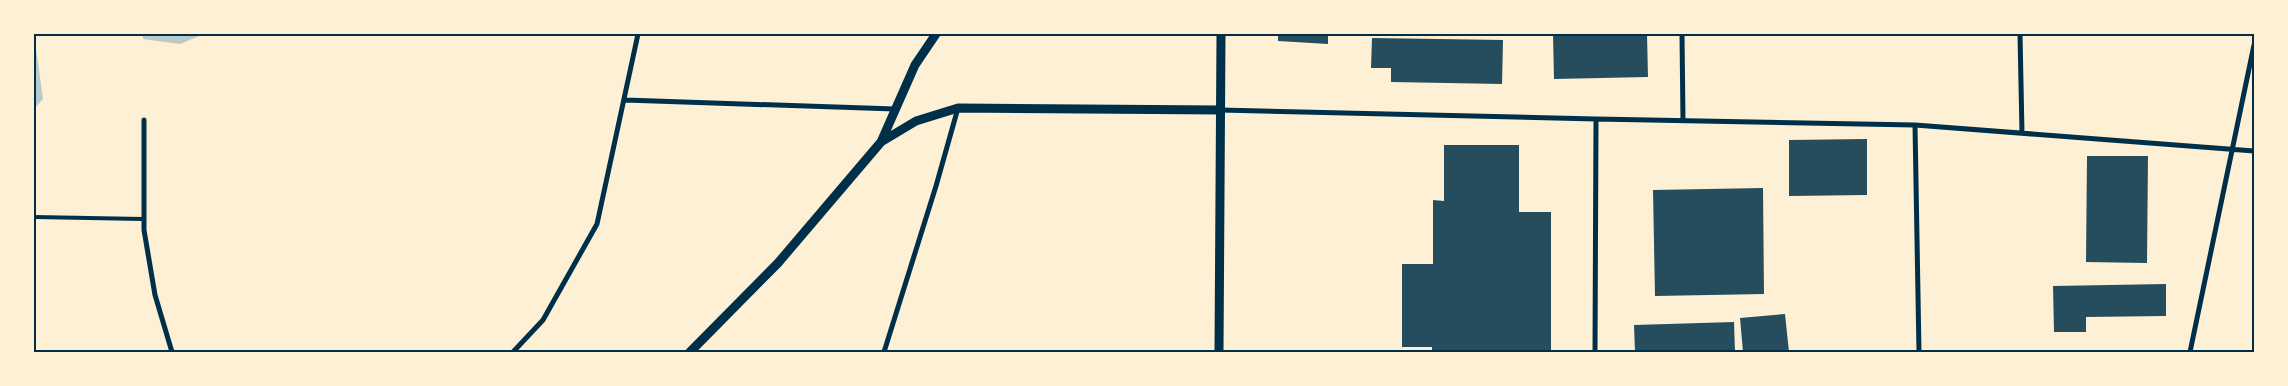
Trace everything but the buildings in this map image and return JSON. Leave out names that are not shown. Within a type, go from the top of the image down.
[{"type":"street","points":[[513,352],[543,320],[597,224],[638,34]]},
{"type":"street","points":[[690,352],[778,263],[881,142],[915,65],[936,34]]},
{"type":"street","points":[[1219,352],[1222,34]]},
{"type":"street","points":[[1682,34],[1683,121]]},
{"type":"street","points":[[2020,34],[2022,133]]},
{"type":"street","points":[[2190,352],[2254,45]]},
{"type":"street","points":[[625,100],[895,109]]},
{"type":"street","points":[[881,142],[916,121],[958,108],[1220,110],[1596,120],[1915,125],[2253,151]]},
{"type":"street","points":[[884,352],[936,186],[958,108]]},
{"type":"street","points":[[144,120],[143,219],[155,295],[172,352]]},
{"type":"street","points":[[1595,352],[1596,120]]},
{"type":"street","points":[[1915,125],[1919,352]]},
{"type":"lane","points":[[34,217],[143,219]]},
{"type":"shaded area","points":[[34,34],[43,99],[34,109]]},
{"type":"shaded area","points":[[143,34],[204,34],[180,44],[143,39]]}]
